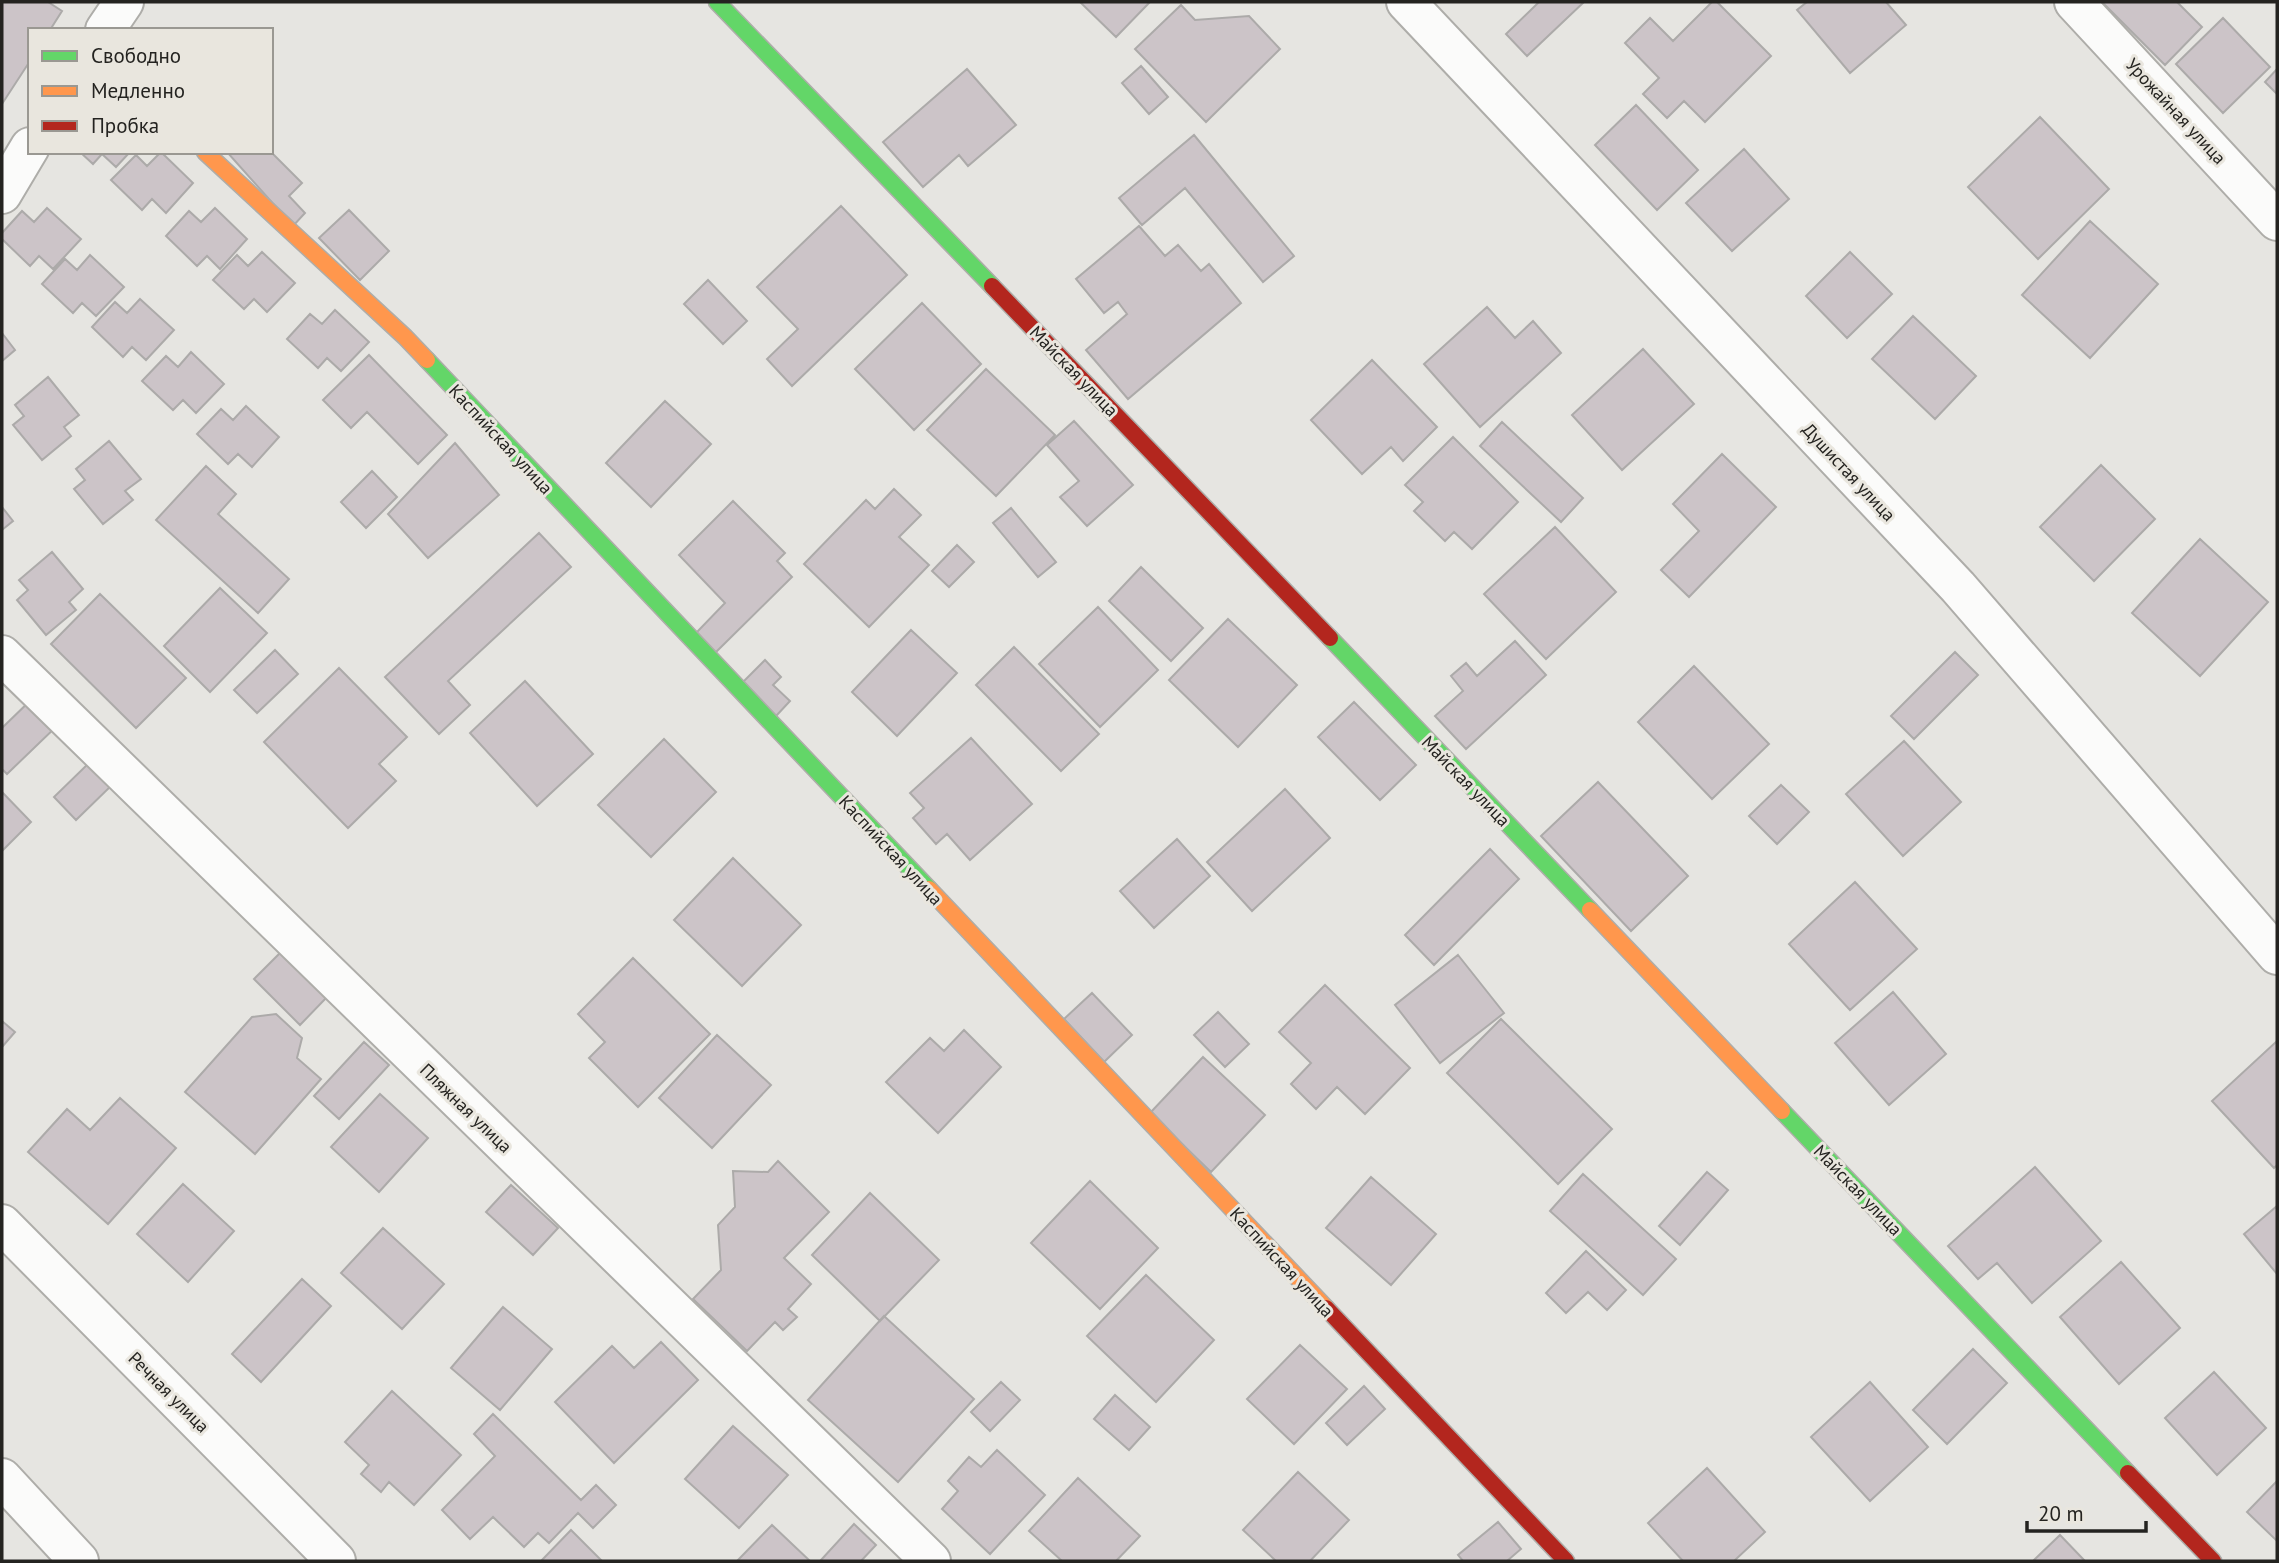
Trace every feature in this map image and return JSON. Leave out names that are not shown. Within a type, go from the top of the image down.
[{"type":"street","points":[[106,28],[124,2]]},
{"type":"street","name":"Майская улица","points":[[717,2],[2213,1561]]},
{"type":"street","name":"Душистая улица","points":[[1406,2],[1958,587],[2277,955]]},
{"type":"street","name":"Урожайная улица","points":[[2074,2],[2277,221]]},
{"type":"street","points":[[2,194],[28,150]]},
{"type":"street","name":"Каспийская улица","points":[[207,154],[405,337],[1566,1561]]},
{"type":"street","name":"Пляжная улица","points":[[2,655],[931,1561]]},
{"type":"street","name":"Речная улица","points":[[2,1224],[336,1561]]},
{"type":"street","points":[[2,1478],[79,1561]]},
{"type":"building","points":[[2,2],[48,2],[62,11],[51,28],[28,28],[28,64],[2,104]]},
{"type":"building","points":[[1080,2],[1150,2],[1116,37]]},
{"type":"building","points":[[1539,2],[1584,2],[1527,56],[1506,34]]},
{"type":"building","points":[[1712,2],[1717,2],[1771,56],[1705,122],[1684,101],[1667,118],[1643,94],[1659,78],[1625,43],[1650,18],[1673,41]]},
{"type":"building","points":[[1807,2],[1886,2],[1906,25],[1850,73],[1797,10]]},
{"type":"building","points":[[2102,2],[2177,2],[2202,27],[2165,65]]},
{"type":"building","points":[[1181,5],[1195,20],[1249,16],[1280,49],[1206,122],[1135,49]]},
{"type":"building","points":[[2223,18],[2270,67],[2223,113],[2176,64]]},
{"type":"building","points":[[1141,66],[1168,97],[1149,114],[1122,83]]},
{"type":"building","points":[[967,69],[1016,125],[968,166],[959,155],[923,187],[883,142]]},
{"type":"building","points":[[2277,69],[2277,94],[2265,82]]},
{"type":"building","points":[[1636,105],[1698,170],[1657,210],[1595,145]]},
{"type":"building","points":[[2040,117],[2109,189],[2038,259],[1968,187]]},
{"type":"building","points":[[1194,135],[1294,256],[1263,282],[1185,188],[1142,225],[1119,198]]},
{"type":"building","points":[[1744,149],[1789,199],[1732,251],[1686,203]]},
{"type":"building","points":[[82,154],[102,154],[93,164]]},
{"type":"building","points":[[102,154],[128,154],[116,167]]},
{"type":"building","points":[[159,154],[163,154],[193,183],[166,213],[152,199],[142,210],[111,180],[136,155],[147,166]]},
{"type":"building","points":[[229,154],[273,154],[302,183],[289,196],[305,213],[293,226]]},
{"type":"building","points":[[841,206],[907,275],[792,386],[767,359],[798,329],[757,287]]},
{"type":"building","points":[[47,208],[81,239],[53,269],[39,256],[30,266],[2,239],[2,233],[22,211],[34,222]]},
{"type":"building","points":[[215,208],[247,239],[220,269],[207,256],[197,266],[166,236],[189,211],[201,222]]},
{"type":"building","points":[[349,210],[389,251],[360,280],[319,238]]},
{"type":"building","points":[[2090,221],[2158,284],[2090,358],[2022,295]]},
{"type":"building","points":[[1139,226],[1165,256],[1178,245],[1201,271],[1209,264],[1241,303],[1128,399],[1086,350],[1127,314],[1118,302],[1104,313],[1076,279]]},
{"type":"building","points":[[262,252],[295,283],[267,312],[254,299],[244,309],[213,280],[237,255],[248,266]]},
{"type":"building","points":[[1850,252],[1892,294],[1847,338],[1806,296]]},
{"type":"building","points":[[90,255],[124,287],[96,316],[82,303],[73,313],[42,284],[65,259],[77,270]]},
{"type":"building","points":[[708,280],[747,321],[723,344],[684,304]]},
{"type":"building","points":[[140,299],[174,330],[146,360],[132,347],[123,357],[92,327],[115,302],[127,313]]},
{"type":"building","points":[[922,303],[981,364],[914,430],[855,369]]},
{"type":"building","points":[[1487,307],[1515,338],[1533,321],[1561,353],[1480,427],[1424,364]]},
{"type":"building","points":[[335,310],[369,342],[341,371],[327,358],[318,368],[287,339],[310,314],[322,324]]},
{"type":"building","points":[[1913,316],[1976,376],[1935,419],[1872,359]]},
{"type":"building","points":[[2,333],[15,350],[2,361]]},
{"type":"building","points":[[1643,349],[1694,404],[1622,470],[1572,415]]},
{"type":"building","points":[[191,352],[224,384],[196,413],[183,400],[173,410],[142,381],[166,356],[178,367]]},
{"type":"building","points":[[369,355],[447,435],[418,464],[367,412],[351,428],[323,400]]},
{"type":"building","points":[[1372,360],[1437,427],[1403,461],[1391,447],[1362,474],[1311,420]]},
{"type":"building","points":[[986,369],[1055,435],[996,496],[927,430]]},
{"type":"building","points":[[48,377],[79,415],[64,427],[71,436],[42,460],[13,425],[24,416],[15,405]]},
{"type":"building","points":[[665,401],[711,444],[651,507],[606,463]]},
{"type":"building","points":[[246,406],[279,437],[252,467],[238,454],[228,464],[197,434],[221,409],[233,420]]},
{"type":"building","points":[[1074,421],[1133,485],[1087,526],[1060,497],[1079,481],[1047,445]]},
{"type":"building","points":[[1502,422],[1583,498],[1561,522],[1480,446]]},
{"type":"building","points":[[1453,437],[1518,502],[1472,549],[1454,532],[1445,541],[1414,511],[1423,502],[1405,485]]},
{"type":"building","points":[[109,441],[141,479],[125,491],[133,500],[103,524],[74,489],[85,480],[76,469]]},
{"type":"building","points":[[455,443],[499,495],[428,558],[388,514]]},
{"type":"building","points":[[1722,454],[1776,507],[1689,597],[1661,570],[1699,531],[1673,504]]},
{"type":"building","points":[[2101,465],[2155,519],[2094,581],[2040,527]]},
{"type":"building","points":[[206,466],[236,494],[218,514],[289,579],[258,613],[156,520]]},
{"type":"building","points":[[372,471],[397,497],[366,528],[341,502]]},
{"type":"building","points":[[894,489],[921,515],[899,537],[929,565],[869,627],[804,564],[866,500],[875,509]]},
{"type":"building","points":[[733,501],[785,553],[777,561],[792,577],[715,653],[696,633],[725,603],[679,555]]},
{"type":"building","points":[[2,507],[13,521],[2,530]]},
{"type":"building","points":[[1011,508],[1056,562],[1038,577],[993,523]]},
{"type":"building","points":[[1555,527],[1616,592],[1546,659],[1484,594]]},
{"type":"building","points":[[539,533],[571,567],[448,681],[470,705],[439,734],[385,677]]},
{"type":"building","points":[[2200,539],[2268,602],[2200,676],[2132,613]]},
{"type":"building","points":[[957,545],[974,562],[949,587],[932,571]]},
{"type":"building","points":[[52,552],[83,589],[69,602],[76,610],[46,635],[17,600],[28,590],[19,580]]},
{"type":"building","points":[[1141,567],[1203,628],[1171,661],[1109,601]]},
{"type":"building","points":[[220,588],[267,633],[210,692],[164,646]]},
{"type":"building","points":[[100,594],[186,678],[136,728],[51,644]]},
{"type":"building","points":[[1098,607],[1158,670],[1100,727],[1039,664]]},
{"type":"building","points":[[1228,619],[1297,685],[1238,747],[1169,680]]},
{"type":"building","points":[[911,630],[957,673],[897,736],[852,692]]},
{"type":"building","points":[[1515,641],[1546,675],[1466,749],[1435,716],[1463,691],[1451,676],[1466,663],[1477,676]]},
{"type":"building","points":[[1014,647],[1099,734],[1061,771],[976,685]]},
{"type":"building","points":[[275,650],[298,674],[257,713],[234,690]]},
{"type":"building","points":[[1955,652],[1978,675],[1914,739],[1891,716]]},
{"type":"building","points":[[765,660],[781,677],[773,685],[790,701],[776,716],[742,683]]},
{"type":"building","points":[[1694,666],[1769,744],[1712,799],[1638,722]]},
{"type":"building","points":[[339,668],[407,737],[379,764],[396,781],[348,828],[264,742]]},
{"type":"building","points":[[525,681],[593,754],[537,806],[470,733]]},
{"type":"building","points":[[34,697],[60,723],[7,774],[2,769],[2,728]]},
{"type":"building","points":[[1354,702],[1416,765],[1380,800],[1318,737]]},
{"type":"building","points":[[971,738],[1032,804],[970,860],[947,834],[936,844],[913,818],[924,808],[910,793]]},
{"type":"building","points":[[664,739],[716,792],[651,857],[598,805]]},
{"type":"building","points":[[1904,741],[1961,802],[1903,856],[1846,794]]},
{"type":"building","points":[[91,761],[113,784],[76,820],[54,797]]},
{"type":"building","points":[[1598,782],[1688,876],[1631,931],[1541,836]]},
{"type":"building","points":[[1781,785],[1809,812],[1777,844],[1749,816]]},
{"type":"building","points":[[1285,789],[1330,838],[1252,911],[1207,862]]},
{"type":"building","points":[[2,792],[31,822],[2,851]]},
{"type":"building","points":[[1177,839],[1210,876],[1154,928],[1120,891]]},
{"type":"building","points":[[1490,849],[1519,879],[1434,965],[1405,935]]},
{"type":"building","points":[[733,858],[801,925],[742,986],[674,920]]},
{"type":"building","points":[[1855,882],[1917,949],[1850,1010],[1789,944]]},
{"type":"building","points":[[282,951],[328,996],[300,1025],[254,979]]},
{"type":"building","points":[[1458,955],[1504,1013],[1440,1063],[1395,1005]]},
{"type":"building","points":[[633,958],[710,1034],[638,1107],[589,1058],[605,1042],[578,1014]]},
{"type":"building","points":[[1325,985],[1410,1068],[1365,1114],[1337,1087],[1316,1109],[1291,1084],[1311,1063],[1279,1032]]},
{"type":"building","points":[[1893,992],[1946,1054],[1889,1105],[1835,1043]]},
{"type":"building","points":[[1092,993],[1132,1035],[1104,1062],[1064,1019]]},
{"type":"building","points":[[1218,1012],[1249,1044],[1225,1067],[1194,1035]]},
{"type":"building","points":[[276,1014],[302,1038],[297,1058],[321,1079],[255,1154],[185,1092],[252,1017]]},
{"type":"building","points":[[1501,1019],[1612,1129],[1558,1184],[1447,1073]]},
{"type":"building","points":[[2,1021],[15,1032],[2,1047]]},
{"type":"building","points":[[964,1030],[1001,1067],[938,1133],[886,1082],[930,1038],[944,1051]]},
{"type":"building","points":[[717,1035],[771,1085],[712,1148],[659,1098]]},
{"type":"building","points":[[2277,1041],[2277,1165],[2274,1168],[2212,1101]]},
{"type":"building","points":[[364,1042],[389,1065],[339,1119],[314,1096]]},
{"type":"building","points":[[1203,1057],[1265,1115],[1211,1172],[1150,1113]]},
{"type":"building","points":[[380,1094],[428,1138],[379,1192],[331,1147]]},
{"type":"building","points":[[120,1098],[176,1148],[108,1224],[28,1152],[67,1109],[90,1130]]},
{"type":"building","points":[[778,1161],[829,1212],[784,1258],[811,1284],[788,1309],[797,1317],[783,1330],[775,1322],[747,1351],[693,1299],[721,1270],[718,1225],[735,1207],[733,1171],[768,1172]]},
{"type":"building","points":[[2035,1167],[2101,1241],[2032,1303],[1997,1263],[1978,1279],[1948,1246]]},
{"type":"building","points":[[1707,1172],[1728,1190],[1680,1245],[1659,1226]]},
{"type":"building","points":[[1583,1174],[1676,1259],[1643,1295],[1550,1211]]},
{"type":"building","points":[[1371,1177],[1436,1234],[1391,1285],[1326,1228]]},
{"type":"building","points":[[1090,1181],[1158,1248],[1100,1309],[1031,1243]]},
{"type":"building","points":[[183,1184],[234,1231],[188,1282],[137,1234]]},
{"type":"building","points":[[511,1185],[558,1228],[533,1255],[486,1212]]},
{"type":"building","points":[[870,1193],[939,1260],[880,1321],[812,1255]]},
{"type":"building","points":[[2277,1206],[2277,1274],[2244,1234]]},
{"type":"building","points":[[383,1228],[444,1284],[402,1329],[341,1273]]},
{"type":"building","points":[[1586,1251],[1626,1290],[1607,1310],[1588,1292],[1566,1313],[1546,1293]]},
{"type":"building","points":[[2121,1262],[2180,1328],[2119,1384],[2060,1317]]},
{"type":"building","points":[[1146,1275],[1214,1340],[1156,1402],[1087,1336]]},
{"type":"building","points":[[302,1279],[331,1306],[261,1382],[232,1354]]},
{"type":"building","points":[[503,1307],[552,1349],[500,1410],[451,1368]]},
{"type":"building","points":[[884,1316],[974,1399],[898,1482],[808,1400]]},
{"type":"building","points":[[661,1342],[698,1380],[614,1463],[555,1402],[612,1346],[634,1368]]},
{"type":"building","points":[[1300,1345],[1347,1389],[1294,1444],[1247,1399]]},
{"type":"building","points":[[1973,1349],[2007,1383],[1947,1444],[1913,1410]]},
{"type":"building","points":[[2214,1372],[2266,1428],[2217,1475],[2165,1418]]},
{"type":"building","points":[[1001,1382],[1020,1400],[990,1431],[971,1412]]},
{"type":"building","points":[[1870,1382],[1928,1447],[1870,1501],[1811,1437]]},
{"type":"building","points":[[1364,1386],[1385,1409],[1347,1445],[1326,1423]]},
{"type":"building","points":[[392,1391],[461,1455],[414,1505],[389,1482],[381,1492],[361,1474],[369,1465],[345,1442]]},
{"type":"building","points":[[1115,1395],[1150,1427],[1129,1450],[1094,1419]]},
{"type":"building","points":[[493,1414],[581,1500],[596,1485],[616,1505],[593,1528],[578,1513],[549,1543],[538,1533],[524,1547],[493,1517],[470,1539],[442,1510],[495,1456],[474,1434]]},
{"type":"building","points":[[733,1426],[788,1475],[739,1528],[685,1479]]},
{"type":"building","points":[[997,1450],[1045,1495],[990,1554],[942,1509],[958,1491],[948,1481],[969,1457],[981,1467]]},
{"type":"building","points":[[1707,1468],[1765,1532],[1734,1561],[1683,1561],[1648,1523]]},
{"type":"building","points":[[1298,1472],[1349,1520],[1310,1561],[1276,1561],[1243,1530]]},
{"type":"building","points":[[1078,1478],[1140,1536],[1116,1561],[1062,1561],[1029,1531]]},
{"type":"building","points":[[2277,1481],[2277,1541],[2247,1512]]},
{"type":"building","points":[[1498,1522],[1521,1549],[1507,1561],[1463,1561],[1458,1555]]},
{"type":"building","points":[[854,1524],[876,1545],[861,1561],[822,1561],[821,1560]]},
{"type":"building","points":[[772,1525],[810,1561],[737,1561]]},
{"type":"building","points":[[571,1530],[602,1561],[541,1561]]},
{"type":"building","points":[[2060,1535],[2085,1561],[2033,1561]]},
{"type":"traffic: fast","points":[[717,2],[992,286]]},
{"type":"traffic: fast","points":[[427,360],[929,889]]},
{"type":"traffic: fast","points":[[1330,638],[1590,910]]},
{"type":"traffic: fast","points":[[1782,1111],[2128,1473]]},
{"type":"traffic: slow","points":[[207,154],[427,360]]},
{"type":"traffic: slow","points":[[929,889],[1326,1308]]},
{"type":"traffic: slow","points":[[1590,910],[1782,1111]]},
{"type":"traffic: jam","points":[[992,286],[1330,638]]},
{"type":"traffic: jam","points":[[1326,1308],[1566,1561]]},
{"type":"traffic: jam","points":[[2128,1473],[2213,1561]]}]
